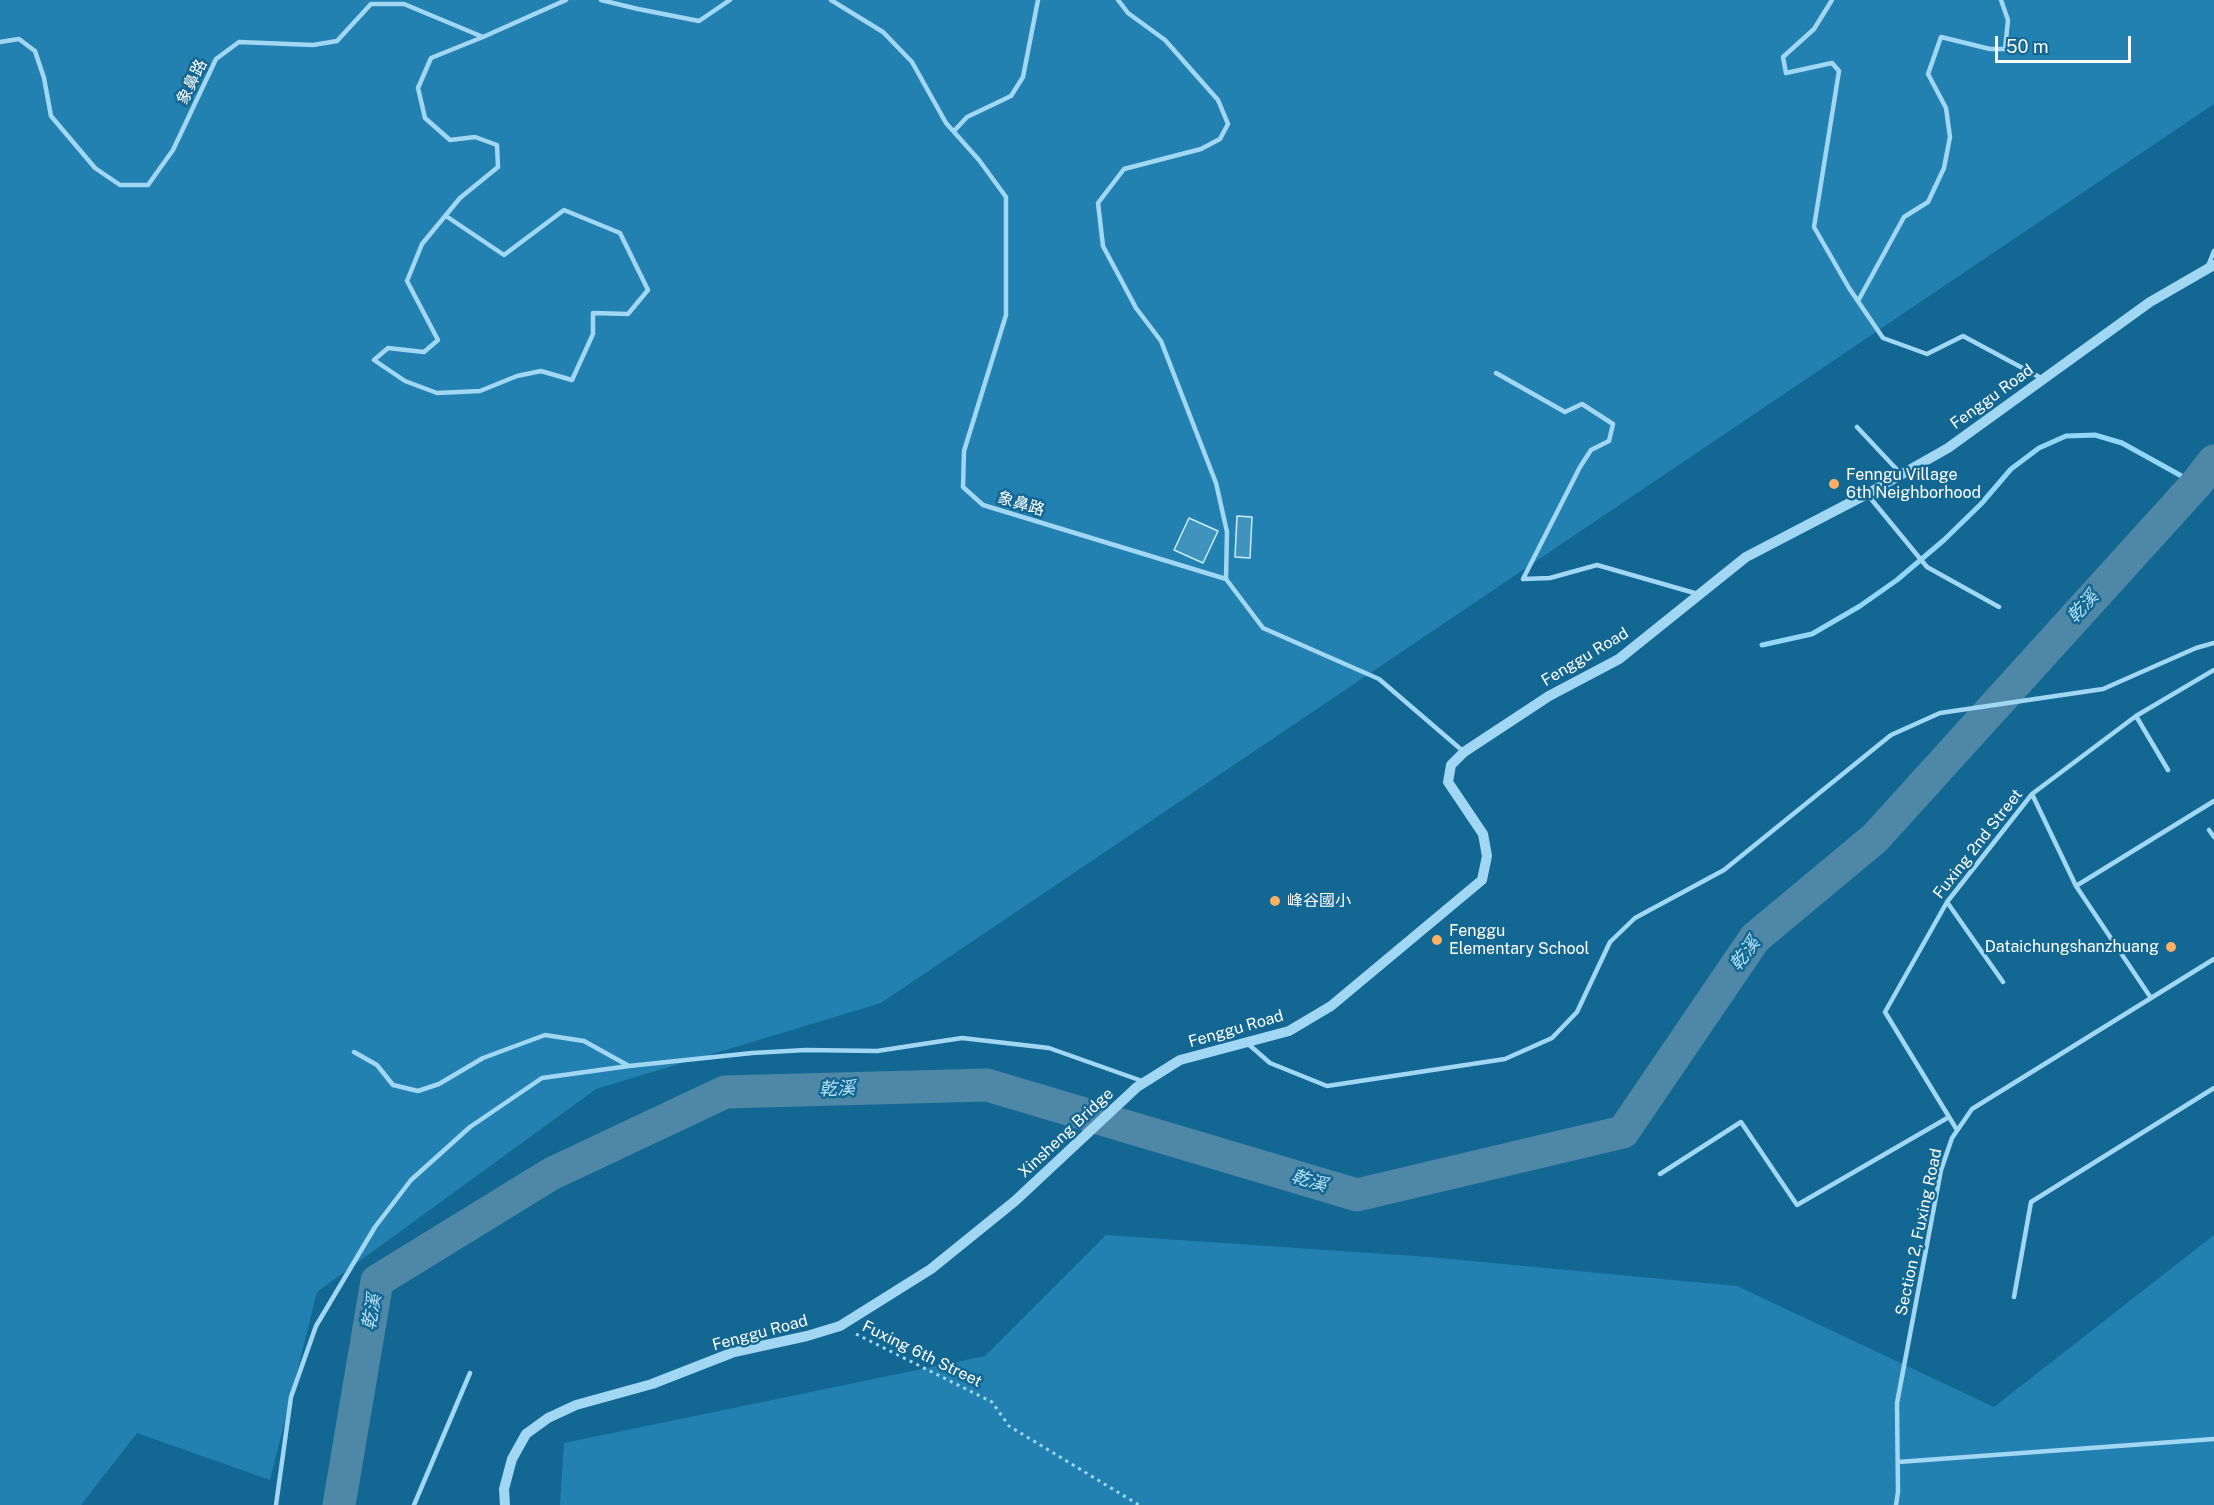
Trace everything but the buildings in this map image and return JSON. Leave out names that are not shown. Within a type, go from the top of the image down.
[{"type":"street","name":"Fenggu Road","points":[[1141,1085],[1180,1060],[1289,1031],[1331,1006],[1482,880],[1487,856],[1483,834],[1448,782],[1451,765],[1464,752],[1549,696],[1619,659],[1746,557],[1867,494],[1948,448],[2150,302],[2211,266]]},
{"type":"street","name":"Xinsheng Bridge","points":[[1015,1201],[1141,1085]]},
{"type":"street","name":"Fenggu Road","points":[[505,1505],[504,1489],[512,1460],[526,1434],[548,1418],[576,1405],[652,1384],[734,1352],[807,1336],[840,1326],[931,1269],[1015,1201]]},
{"type":"lane","points":[[405,4],[411,0]]},
{"type":"lane","points":[[446,216],[504,255],[564,210],[620,233],[648,290],[628,314],[593,313],[592,334],[572,380],[541,371],[517,376],[480,391],[437,393],[405,381],[374,360],[388,348],[424,352],[438,340],[407,281],[422,244],[460,198],[498,167],[497,145],[475,137],[450,140],[425,118],[418,88],[431,58],[566,0]]},
{"type":"lane","points":[[602,0],[699,21],[730,0]]},
{"type":"lane","name":"象鼻路","points":[[831,0],[883,32],[912,62],[946,123],[979,160],[1006,197],[1006,315],[964,451],[963,487],[983,505],[1226,579]]},
{"type":"lane","points":[[954,131],[968,117],[1011,96],[1023,77],[1038,0]]},
{"type":"lane","points":[[1118,0],[1128,13],[1165,40],[1218,100],[1228,124],[1220,139],[1201,149],[1124,168],[1098,203],[1103,246],[1136,308],[1161,341],[1216,483],[1227,532],[1226,579],[1263,628],[1379,679],[1464,752]]},
{"type":"lane","points":[[1832,0],[1814,29],[1783,57],[1786,73],[1832,63],[1839,71],[1814,227],[1883,338],[1927,354],[1963,336],[2043,379]]},
{"type":"lane","points":[[1858,301],[1904,217],[1928,202],[1944,168],[1950,137],[1946,108],[1928,74],[1941,37],[1990,49],[2005,49],[2008,20],[2001,0]]},
{"type":"lane","name":"象鼻路","points":[[0,42],[19,39],[34,51],[44,78],[51,116],[95,168],[120,185],[148,185],[173,150],[216,59],[239,42],[313,45],[337,41],[371,4],[405,4],[483,37]]},
{"type":"lane","points":[[2211,266],[2214,251]]},
{"type":"lane","points":[[1496,373],[1565,412],[1582,404],[1613,424],[1609,441],[1591,450],[1580,467],[1523,579],[1550,578],[1597,565],[1700,595]]},
{"type":"lane","points":[[1857,427],[1902,475]]},
{"type":"lane","points":[[1867,494],[1927,567],[1999,608]]},
{"type":"lane","points":[[1247,1043],[1270,1063],[1327,1086],[1505,1059],[1552,1038],[1577,1012],[1610,942],[1635,918],[1724,870],[1891,735],[1940,713],[2103,689],[2196,648],[2214,643]]},
{"type":"lane","name":"Fuxing 2nd Street","points":[[1957,1130],[1886,1012],[1947,902],[2032,794],[2136,716],[2214,670]]},
{"type":"lane","points":[[2136,716],[2168,770]]},
{"type":"lane","points":[[2032,794],[2076,886],[2151,998]]},
{"type":"lane","points":[[2076,886],[2214,801]]},
{"type":"lane","points":[[2209,830],[2214,837]]},
{"type":"lane","points":[[1947,902],[2003,982]]},
{"type":"lane","name":"Section 2, Fuxing Road","points":[[1896,1505],[1898,1492],[1897,1403],[1941,1170],[1952,1138],[1972,1109],[2214,960]]},
{"type":"lane","points":[[354,1052],[377,1065],[393,1085],[418,1091],[440,1084],[483,1058],[545,1035],[584,1041],[629,1066]]},
{"type":"lane","points":[[276,1505],[291,1397],[316,1326],[375,1227],[411,1180],[470,1126],[542,1078],[629,1066],[773,1052],[878,1051],[962,1038],[1048,1047],[1141,1085]]},
{"type":"lane","points":[[2014,1297],[2031,1202],[2214,1088]]},
{"type":"lane","points":[[1660,1174],[1741,1122],[1797,1205],[1949,1117]]},
{"type":"lane","points":[[414,1505],[470,1373]]},
{"type":"lane","points":[[1898,1462],[2214,1439]]},
{"type":"path","name":"Fuxing 6th Street","points":[[840,1326],[992,1402],[1009,1425],[1139,1505]]},
{"type":"shaded area","points":[[0,0],[2214,0],[2214,104],[881,1003],[596,1089],[317,1292],[270,1480],[137,1433],[81,1505],[0,1505]]},
{"type":"shaded area","points":[[1106,1235],[1429,1257],[1737,1286],[1994,1407],[2214,1235],[2214,1505],[560,1505],[564,1443],[985,1356]]},
{"type":"waterway","points":[[1762,645],[1812,634],[1860,606],[1897,580],[1944,540],[1981,504],[2011,469],[2039,448],[2066,436],[2095,435],[2122,443],[2196,484]]},
{"type":"waterway","name":"乾溪","points":[[339,1505],[377,1281],[551,1174],[725,1092],[987,1085],[1357,1195],[1623,1132],[1755,938],[1875,838],[2196,484],[2214,461]]},
{"type":"place","name":"Fenngu Village 6th Neighborhood","points":[[1834,484]]},
{"type":"place","name":"峰谷國小","points":[[1275,901]]},
{"type":"place","name":"Fenggu Elementary School","points":[[1437,940]]},
{"type":"place","name":"Dataichungshanzhuang","points":[[2171,947]]}]
